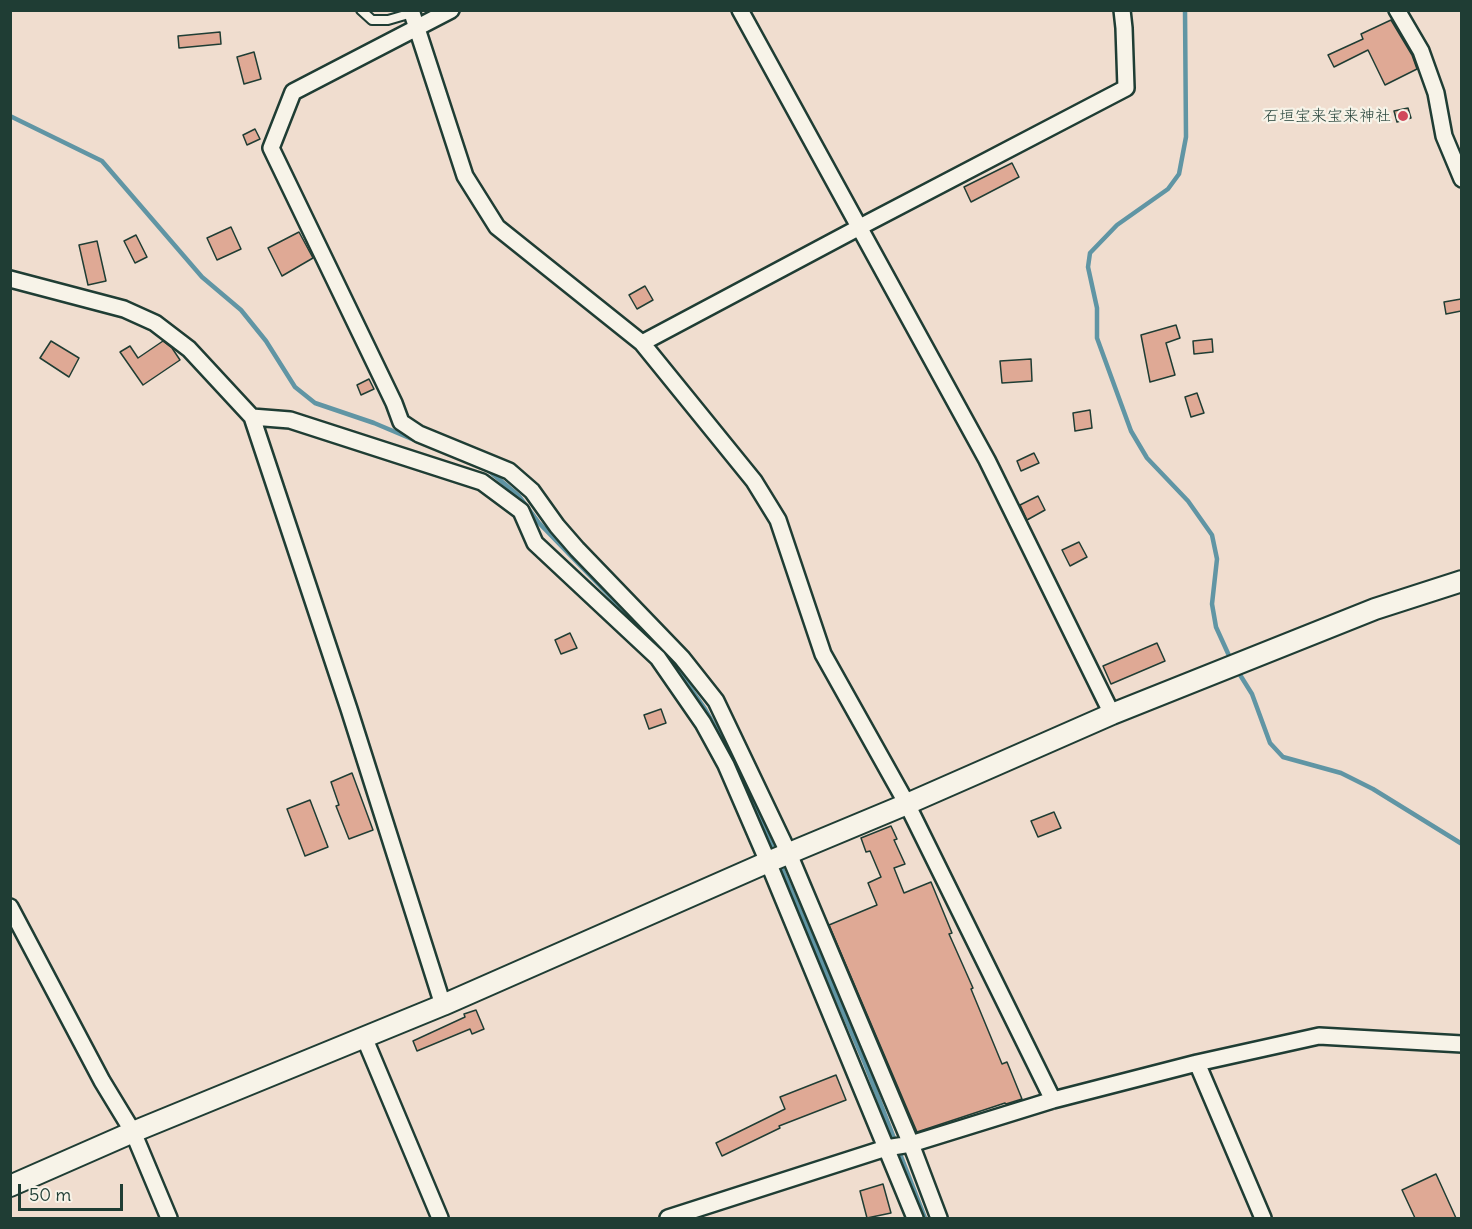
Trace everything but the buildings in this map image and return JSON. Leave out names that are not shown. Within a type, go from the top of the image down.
[{"type":"street","points":[[451,10],[293,92],[271,148],[394,403],[401,422],[419,434],[510,471],[532,491],[577,549],[682,658],[716,701],[789,854],[911,1144],[939,1218]]},
{"type":"street","points":[[740,10],[987,460],[1112,714]]},
{"type":"street","points":[[642,343],[1126,88],[1122,10]]},
{"type":"street","points":[[1397,10],[1421,51],[1436,93],[1444,136],[1461,179]]},
{"type":"street","points":[[412,12],[465,176],[497,227],[642,343],[754,481],[778,520],[823,654],[907,804],[1053,1100]]},
{"type":"street","points":[[10,279],[124,309],[155,323],[189,349],[252,417],[349,709],[443,1005]]},
{"type":"street","points":[[252,417],[290,420],[482,482],[521,511],[536,543],[658,658],[703,723],[726,765],[915,1218]]},
{"type":"street","points":[[10,1186],[134,1132],[443,1005],[1112,714],[1375,609],[1461,581]]},
{"type":"street","points":[[10,907],[102,1081],[134,1132],[170,1218]]},
{"type":"street","points":[[668,1218],[886,1148],[911,1144],[1053,1100],[1197,1063],[1319,1036],[1461,1044]]},
{"type":"street","points":[[364,1037],[440,1218]]},
{"type":"street","points":[[1197,1063],[1263,1218]]},
{"type":"lane","points":[[361,10],[372,20],[388,20],[412,12]]},
{"type":"waterway","points":[[1185,10],[1186,137],[1179,174],[1168,189],[1117,225],[1090,253],[1088,267],[1097,308],[1097,338],[1131,431],[1147,458],[1188,501],[1212,535],[1217,559],[1212,604],[1216,627],[1231,660]]},
{"type":"waterway","points":[[10,116],[102,161],[202,277],[241,310],[266,341],[295,387],[315,403],[374,423],[419,442]]},
{"type":"waterway","points":[[488,470],[519,496],[539,523],[668,656],[705,709],[736,763],[776,855]]},
{"type":"waterway","points":[[1237,670],[1252,694],[1270,743],[1283,757],[1341,773],[1373,789],[1462,844]]},
{"type":"waterway","points":[[779,862],[864,1061],[925,1218]]},
{"type":"place","name":"石垣宝来宝来神社","points":[[1403,116]]}]
